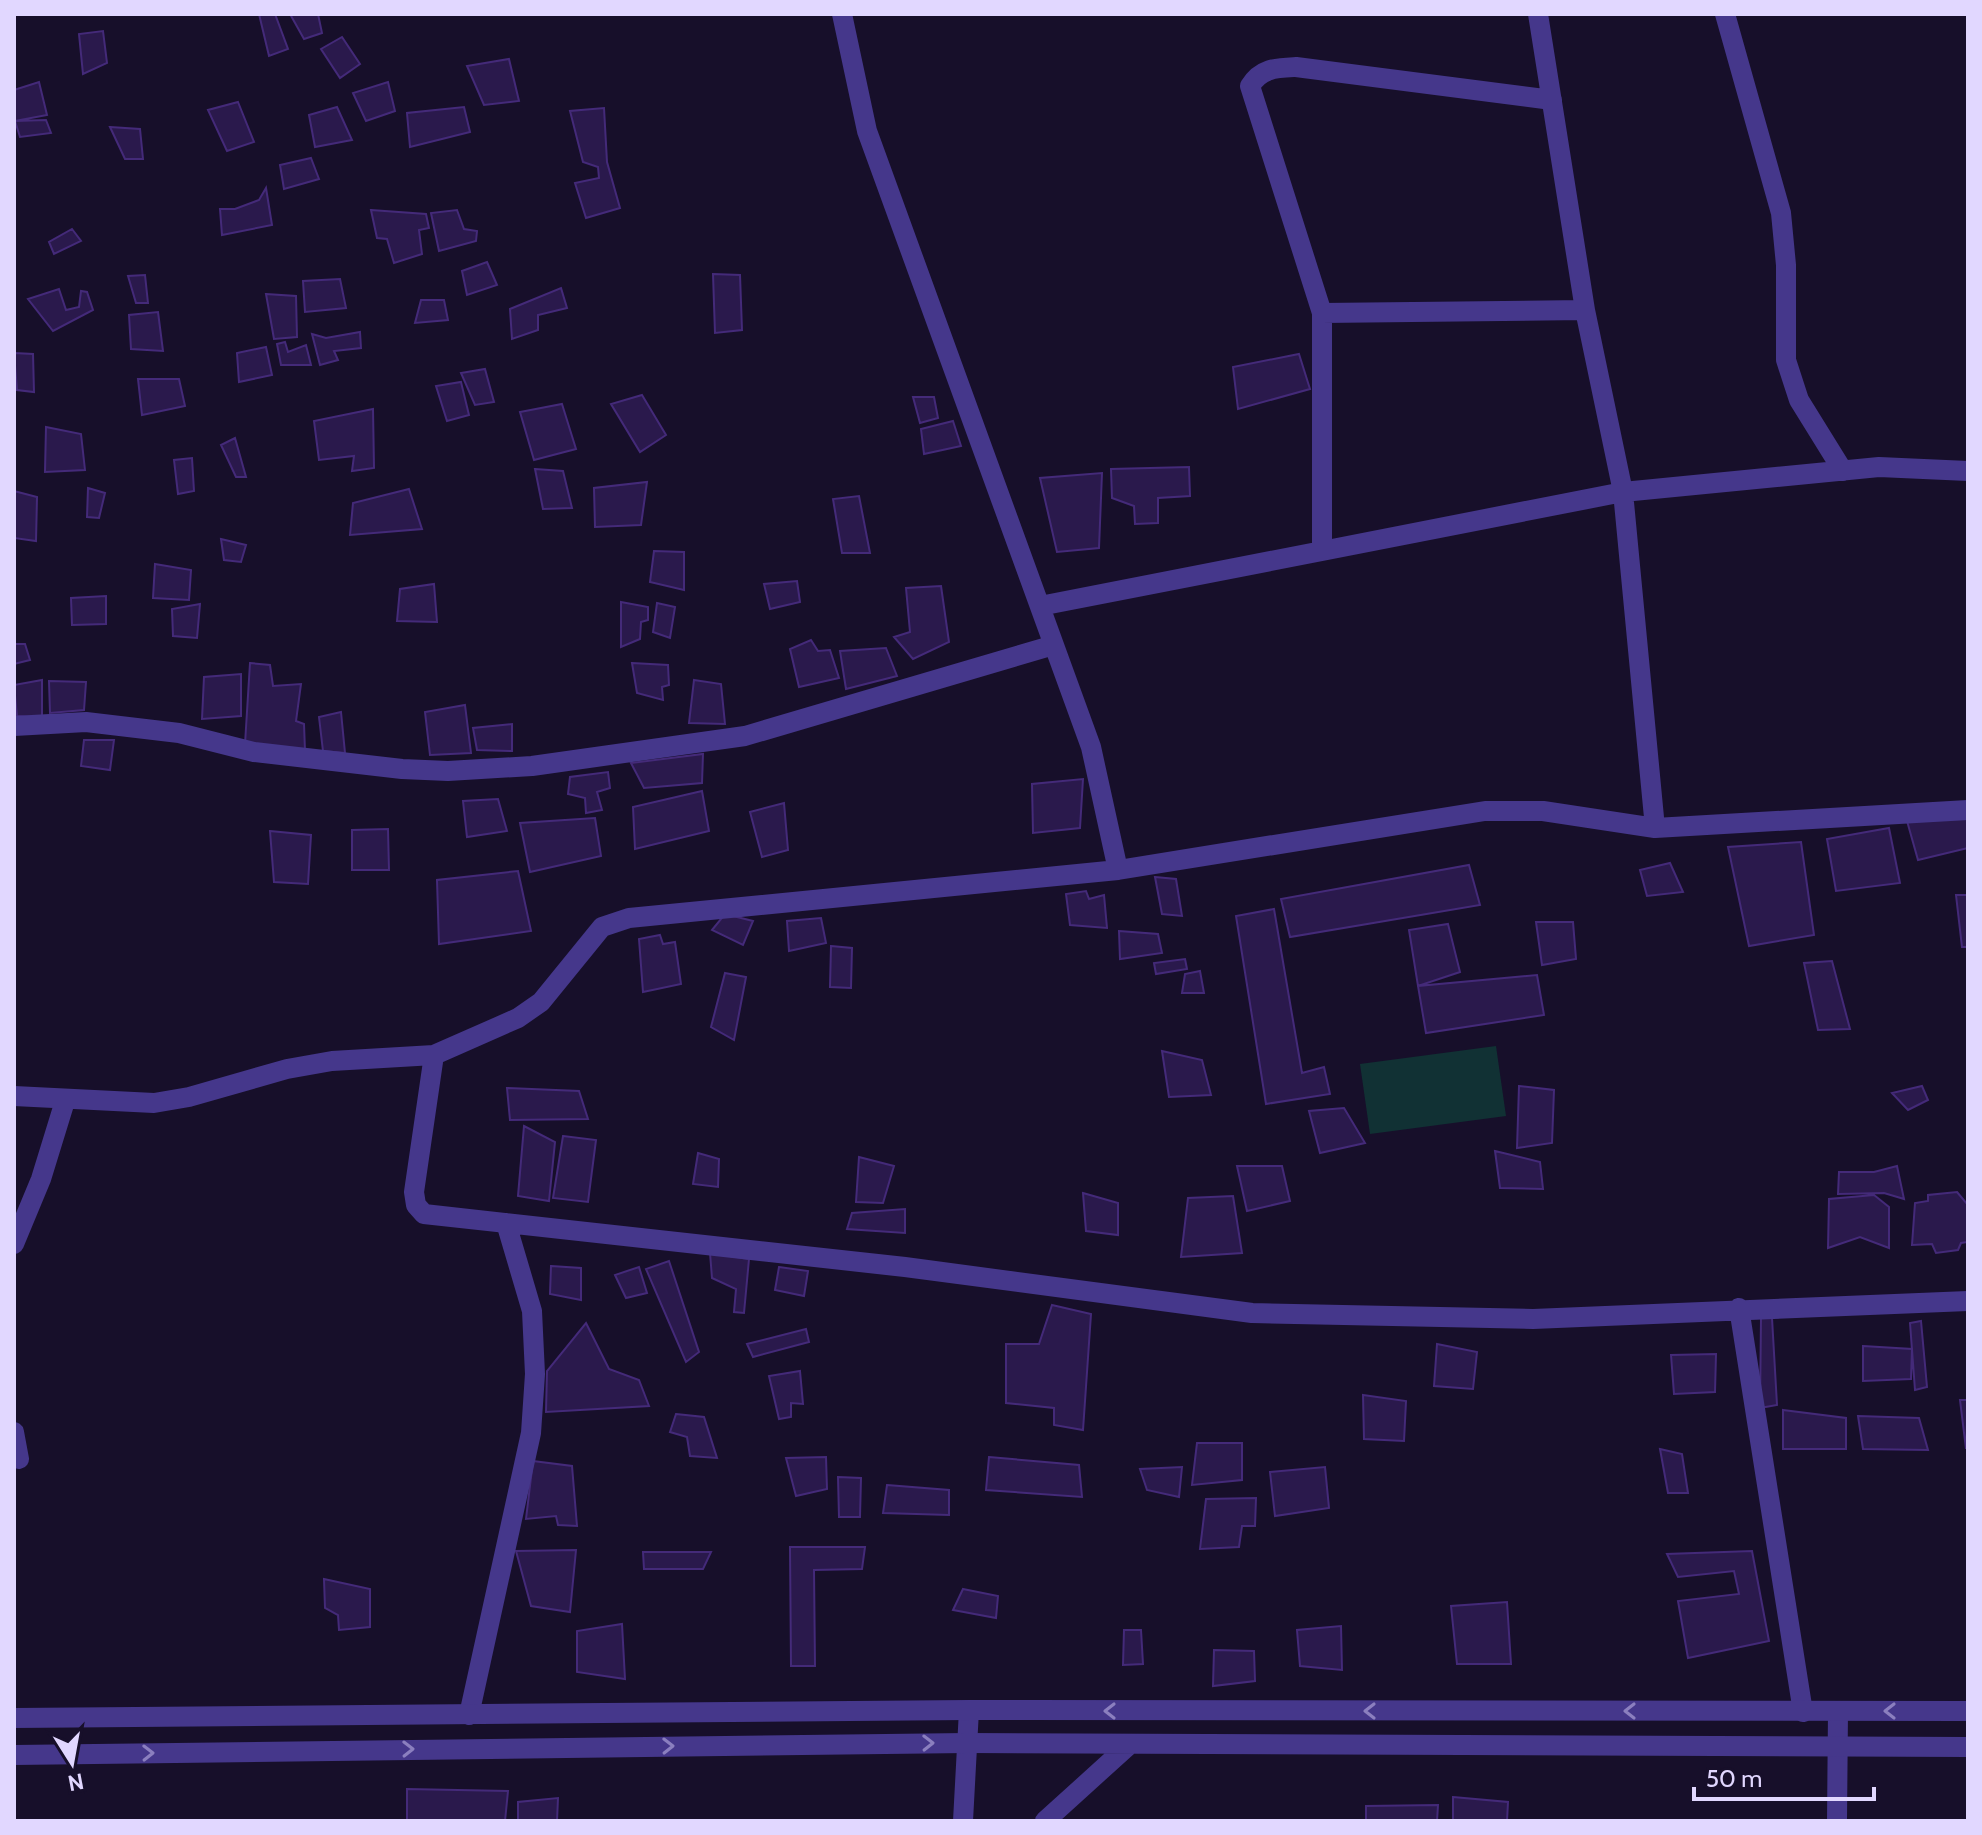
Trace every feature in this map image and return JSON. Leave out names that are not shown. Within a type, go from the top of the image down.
[{"type":"street","points":[[842,14],[867,131],[1091,747],[1118,870]]},
{"type":"street","points":[[1538,14],[1585,310],[1623,492],[1655,828]]},
{"type":"street","points":[[1725,14],[1781,213],[1786,265],[1786,360],[1799,400],[1843,471]]},
{"type":"street","points":[[1322,551],[1322,313],[1250,86],[1257,74],[1272,68],[1296,67],[1552,100]]},
{"type":"street","points":[[1322,313],[1585,310]]},
{"type":"street","points":[[1040,606],[1623,492],[1879,467],[1968,471]]},
{"type":"street","points":[[14,726],[86,722],[179,733],[254,752],[402,769],[448,771],[532,766],[745,736],[1054,645]]},
{"type":"street","points":[[14,1096],[65,1101],[154,1103],[189,1097],[287,1069],[332,1061],[434,1055],[518,1018],[541,1002],[602,927],[629,918],[1118,870],[1485,811],[1543,811],[1655,828],[1968,810]]},
{"type":"street","points":[[434,1055],[414,1192],[416,1205],[424,1214],[905,1267],[1252,1313],[1533,1319],[1739,1308],[1968,1301]]},
{"type":"street","points":[[14,1244],[41,1179],[65,1101]]},
{"type":"street","points":[[469,1715],[532,1418],[535,1374],[532,1311],[506,1223]]},
{"type":"street","points":[[1739,1308],[1803,1712]]},
{"type":"street","points":[[14,1432],[19,1459]]},
{"type":"street","points":[[963,1821],[969,1710]]},
{"type":"street","points":[[14,1718],[969,1710],[1968,1711]]},
{"type":"street","points":[[1837,1821],[1838,1711]]},
{"type":"street","points":[[310,1750],[312,1715]]},
{"type":"street","points":[[14,1755],[967,1743],[1968,1747]]},
{"type":"street","points":[[1045,1821],[1130,1744]]},
{"type":"green space","points":[[1496,1046],[1506,1116],[1370,1134],[1360,1064]]},
{"type":"building","points":[[259,14],[275,14],[288,49],[269,56]]},
{"type":"building","points":[[290,14],[318,14],[322,33],[304,39]]},
{"type":"building","points":[[103,31],[107,63],[83,74],[79,34]]},
{"type":"building","points":[[342,37],[360,64],[340,78],[321,49]]},
{"type":"building","points":[[509,59],[519,101],[484,105],[467,66]]},
{"type":"building","points":[[39,82],[47,115],[15,121],[14,90]]},
{"type":"building","points":[[388,82],[395,111],[366,121],[353,93]]},
{"type":"building","points":[[238,102],[254,142],[227,151],[208,110]]},
{"type":"building","points":[[337,107],[352,140],[315,147],[309,115]]},
{"type":"building","points":[[464,107],[470,132],[410,147],[407,113]]},
{"type":"building","points":[[604,108],[607,162],[620,208],[586,218],[575,183],[599,178],[598,167],[583,162],[570,111]]},
{"type":"building","points":[[46,120],[51,133],[20,137],[15,121]]},
{"type":"building","points":[[110,127],[140,129],[143,159],[125,159]]},
{"type":"building","points":[[311,158],[319,179],[284,189],[280,165]]},
{"type":"building","points":[[266,188],[272,225],[222,235],[220,209],[235,209],[259,200]]},
{"type":"building","points":[[371,210],[426,214],[429,228],[419,230],[422,254],[394,263],[387,239],[377,238]]},
{"type":"building","points":[[457,210],[464,229],[477,231],[476,241],[439,251],[431,213]]},
{"type":"building","points":[[72,229],[81,241],[54,254],[49,242]]},
{"type":"building","points":[[487,262],[497,285],[467,295],[462,271]]},
{"type":"building","points":[[713,274],[740,275],[742,330],[715,333]]},
{"type":"building","points":[[145,275],[148,303],[136,303],[128,276]]},
{"type":"building","points":[[340,279],[346,308],[305,312],[303,281]]},
{"type":"building","points":[[561,288],[567,308],[538,315],[538,330],[512,339],[510,309]]},
{"type":"building","points":[[59,289],[66,310],[79,307],[81,291],[87,292],[93,310],[53,331],[28,299]]},
{"type":"building","points":[[266,294],[296,296],[297,337],[274,339]]},
{"type":"building","points":[[421,300],[444,300],[448,320],[415,323]]},
{"type":"building","points":[[158,312],[163,351],[131,349],[129,315]]},
{"type":"building","points":[[360,332],[361,348],[334,351],[338,360],[320,365],[312,334],[326,338]]},
{"type":"building","points":[[285,342],[288,352],[306,345],[311,365],[281,365],[277,344]]},
{"type":"building","points":[[266,347],[272,375],[239,382],[237,353]]},
{"type":"building","points":[[14,353],[33,354],[34,392],[17,390]]},
{"type":"building","points":[[1299,354],[1310,389],[1238,409],[1233,367]]},
{"type":"building","points":[[485,369],[494,402],[475,405],[461,373]]},
{"type":"building","points":[[138,379],[179,379],[185,406],[142,415]]},
{"type":"building","points":[[461,382],[469,415],[447,421],[436,386]]},
{"type":"building","points":[[642,395],[666,435],[640,452],[611,404]]},
{"type":"building","points":[[913,397],[934,397],[938,418],[920,423]]},
{"type":"building","points":[[562,404],[576,449],[534,460],[520,412]]},
{"type":"building","points":[[373,409],[374,468],[352,471],[354,456],[319,460],[314,421]]},
{"type":"building","points":[[953,421],[961,446],[924,454],[921,429]]},
{"type":"building","points":[[46,427],[81,434],[85,470],[45,472]]},
{"type":"building","points":[[235,438],[246,477],[236,477],[221,445]]},
{"type":"building","points":[[192,458],[194,491],[178,494],[174,460]]},
{"type":"building","points":[[1189,467],[1190,496],[1158,498],[1158,523],[1135,524],[1134,506],[1112,498],[1111,469]]},
{"type":"building","points":[[535,469],[563,471],[572,508],[543,509]]},
{"type":"building","points":[[1102,473],[1099,548],[1057,552],[1040,478]]},
{"type":"building","points":[[647,482],[641,525],[595,527],[594,488]]},
{"type":"building","points":[[88,488],[105,493],[99,518],[87,517]]},
{"type":"building","points":[[409,489],[422,529],[350,535],[353,503]]},
{"type":"building","points":[[14,491],[37,497],[36,541],[14,538]]},
{"type":"building","points":[[859,496],[870,553],[842,553],[833,499]]},
{"type":"building","points":[[221,539],[246,545],[241,562],[224,560]]},
{"type":"building","points":[[654,551],[684,552],[684,590],[650,582]]},
{"type":"building","points":[[155,564],[191,570],[189,600],[153,598]]},
{"type":"building","points":[[797,581],[800,602],[770,609],[764,584]]},
{"type":"building","points":[[434,584],[437,622],[397,621],[400,589]]},
{"type":"building","points":[[941,586],[949,642],[913,659],[894,637],[910,632],[906,588]]},
{"type":"building","points":[[106,596],[106,624],[72,625],[71,598]]},
{"type":"building","points":[[621,602],[648,607],[648,620],[641,622],[640,639],[621,647]]},
{"type":"building","points":[[657,603],[675,607],[670,638],[653,632]]},
{"type":"building","points":[[200,604],[197,638],[173,636],[172,609]]},
{"type":"building","points":[[811,640],[818,651],[830,650],[839,678],[799,687],[790,649]]},
{"type":"building","points":[[14,644],[25,644],[30,660],[14,664]]},
{"type":"building","points":[[886,648],[897,676],[846,689],[840,651]]},
{"type":"building","points":[[250,663],[270,665],[273,686],[301,684],[296,721],[304,724],[305,751],[245,744]]},
{"type":"building","points":[[632,663],[668,665],[669,685],[662,687],[663,700],[637,693]]},
{"type":"building","points":[[241,674],[241,716],[202,719],[204,677]]},
{"type":"building","points":[[42,680],[42,718],[17,716],[14,685]]},
{"type":"building","points":[[694,680],[721,684],[725,724],[689,723]]},
{"type":"building","points":[[49,681],[86,682],[84,710],[50,713]]},
{"type":"building","points":[[465,705],[471,753],[430,755],[425,712]]},
{"type":"building","points":[[341,712],[345,753],[323,751],[319,717]]},
{"type":"building","points":[[512,724],[512,751],[477,750],[473,728]]},
{"type":"building","points":[[84,740],[114,740],[110,770],[81,766]]},
{"type":"building","points":[[703,754],[702,783],[644,788],[631,763]]},
{"type":"building","points":[[608,772],[610,788],[597,792],[602,810],[586,813],[585,798],[568,794],[570,777]]},
{"type":"building","points":[[1083,779],[1080,828],[1033,833],[1032,784]]},
{"type":"building","points":[[702,791],[709,831],[635,849],[633,807]]},
{"type":"building","points":[[498,799],[507,831],[467,837],[463,801]]},
{"type":"building","points":[[784,803],[788,850],[762,857],[750,812]]},
{"type":"building","points":[[595,818],[601,856],[530,872],[520,823]]},
{"type":"building","points":[[1968,818],[1968,848],[1918,860],[1907,821]]},
{"type":"building","points":[[1889,828],[1900,883],[1836,891],[1827,839]]},
{"type":"building","points":[[388,829],[389,870],[352,870],[352,830]]},
{"type":"building","points":[[270,831],[311,835],[308,884],[274,882]]},
{"type":"building","points":[[1801,842],[1814,935],[1749,946],[1728,847]]},
{"type":"building","points":[[1670,863],[1683,892],[1647,896],[1640,870]]},
{"type":"building","points":[[1469,865],[1480,905],[1290,937],[1281,899]]},
{"type":"building","points":[[518,871],[531,931],[439,944],[437,880]]},
{"type":"building","points":[[1155,877],[1176,879],[1182,916],[1162,914]]},
{"type":"building","points":[[1086,891],[1089,899],[1104,895],[1107,928],[1070,925],[1066,894]]},
{"type":"building","points":[[1956,895],[1968,895],[1968,947],[1962,947]]},
{"type":"building","points":[[1274,909],[1302,1073],[1324,1067],[1330,1094],[1266,1104],[1236,916]]},
{"type":"building","points":[[725,914],[753,921],[743,945],[712,930]]},
{"type":"building","points":[[821,918],[826,943],[789,951],[787,921]]},
{"type":"building","points":[[1536,922],[1573,922],[1576,959],[1542,965]]},
{"type":"building","points":[[1448,924],[1460,972],[1418,986],[1409,930]]},
{"type":"building","points":[[1119,931],[1158,934],[1162,953],[1120,959]]},
{"type":"building","points":[[660,935],[663,944],[675,942],[681,984],[643,992],[639,939]]},
{"type":"building","points":[[831,946],[852,948],[851,988],[830,987]]},
{"type":"building","points":[[1185,959],[1187,969],[1156,974],[1154,963]]},
{"type":"building","points":[[1832,961],[1850,1029],[1818,1030],[1804,963]]},
{"type":"building","points":[[1200,971],[1204,993],[1182,993],[1185,974]]},
{"type":"building","points":[[725,973],[746,977],[734,1040],[711,1027]]},
{"type":"building","points":[[1537,975],[1544,1015],[1426,1033],[1418,986]]},
{"type":"building","points":[[1162,1051],[1202,1060],[1211,1095],[1169,1097]]},
{"type":"building","points":[[1519,1086],[1554,1090],[1552,1143],[1517,1148]]},
{"type":"building","points":[[1922,1086],[1928,1100],[1908,1110],[1892,1093]]},
{"type":"building","points":[[507,1088],[579,1091],[588,1119],[510,1120]]},
{"type":"building","points":[[1344,1108],[1365,1143],[1320,1153],[1309,1111]]},
{"type":"building","points":[[524,1126],[555,1142],[549,1201],[518,1196]]},
{"type":"building","points":[[563,1136],[596,1140],[588,1202],[553,1198]]},
{"type":"building","points":[[1495,1151],[1540,1162],[1543,1189],[1500,1188]]},
{"type":"building","points":[[698,1153],[719,1159],[718,1187],[693,1184]]},
{"type":"building","points":[[859,1157],[894,1166],[883,1203],[856,1202]]},
{"type":"building","points":[[1237,1166],[1282,1166],[1290,1201],[1247,1211]]},
{"type":"building","points":[[1897,1166],[1904,1199],[1884,1193],[1838,1194],[1839,1172],[1874,1172]]},
{"type":"building","points":[[1957,1192],[1968,1205],[1968,1242],[1961,1243],[1958,1250],[1936,1253],[1932,1244],[1912,1245],[1915,1203],[1928,1201],[1928,1195]]},
{"type":"building","points":[[1083,1193],[1118,1203],[1118,1235],[1086,1231]]},
{"type":"building","points":[[1874,1195],[1889,1207],[1889,1248],[1860,1237],[1828,1248],[1829,1199]]},
{"type":"building","points":[[1233,1196],[1242,1253],[1181,1257],[1188,1198]]},
{"type":"building","points":[[905,1209],[905,1233],[847,1229],[852,1213]]},
{"type":"building","points":[[710,1253],[749,1259],[744,1313],[734,1312],[736,1289],[712,1278]]},
{"type":"building","points":[[669,1261],[699,1352],[686,1362],[646,1269]]},
{"type":"building","points":[[551,1266],[581,1268],[581,1300],[550,1294]]},
{"type":"building","points":[[639,1267],[647,1293],[626,1298],[615,1275]]},
{"type":"building","points":[[779,1267],[808,1271],[804,1296],[775,1290]]},
{"type":"building","points":[[1052,1305],[1091,1314],[1083,1430],[1054,1425],[1054,1408],[1006,1403],[1006,1344],[1039,1344]]},
{"type":"building","points":[[1761,1318],[1772,1318],[1777,1405],[1760,1408]]},
{"type":"building","points":[[1921,1321],[1927,1387],[1915,1390],[1910,1323]]},
{"type":"building","points":[[586,1323],[609,1369],[639,1380],[649,1406],[546,1412],[547,1371]]},
{"type":"building","points":[[806,1329],[809,1342],[753,1357],[747,1344]]},
{"type":"building","points":[[1437,1344],[1477,1352],[1473,1389],[1434,1386]]},
{"type":"building","points":[[1863,1346],[1912,1349],[1911,1379],[1863,1381]]},
{"type":"building","points":[[1716,1354],[1715,1392],[1674,1394],[1671,1355]]},
{"type":"building","points":[[800,1371],[803,1404],[791,1403],[791,1417],[779,1419],[769,1376]]},
{"type":"building","points":[[1363,1395],[1406,1401],[1404,1441],[1364,1439]]},
{"type":"building","points":[[1960,1400],[1968,1400],[1966,1449]]},
{"type":"building","points":[[1783,1410],[1846,1418],[1846,1449],[1783,1449]]},
{"type":"building","points":[[676,1414],[704,1417],[717,1458],[690,1456],[687,1437],[670,1432]]},
{"type":"building","points":[[1858,1416],[1919,1418],[1928,1450],[1863,1449]]},
{"type":"building","points":[[1197,1443],[1242,1443],[1242,1480],[1192,1485]]},
{"type":"building","points":[[1660,1449],[1682,1454],[1688,1493],[1668,1493]]},
{"type":"building","points":[[826,1457],[827,1489],[796,1496],[786,1458]]},
{"type":"building","points":[[989,1457],[1079,1465],[1082,1497],[986,1490]]},
{"type":"building","points":[[533,1461],[572,1466],[577,1526],[558,1525],[556,1516],[526,1519]]},
{"type":"building","points":[[1182,1467],[1179,1497],[1147,1490],[1140,1469]]},
{"type":"building","points":[[1325,1467],[1329,1508],[1275,1516],[1270,1472]]},
{"type":"building","points":[[838,1477],[861,1478],[860,1517],[839,1517]]},
{"type":"building","points":[[887,1485],[949,1490],[949,1515],[883,1513]]},
{"type":"building","points":[[1256,1498],[1255,1526],[1242,1526],[1239,1547],[1200,1549],[1206,1499]]},
{"type":"building","points":[[790,1547],[865,1547],[862,1569],[814,1570],[815,1666],[791,1666]]},
{"type":"building","points":[[576,1550],[570,1612],[531,1606],[516,1551]]},
{"type":"building","points":[[1752,1551],[1769,1641],[1688,1658],[1678,1601],[1739,1594],[1734,1571],[1678,1577],[1667,1554]]},
{"type":"building","points":[[643,1552],[711,1552],[703,1569],[644,1569]]},
{"type":"building","points":[[324,1579],[370,1589],[370,1627],[339,1630],[338,1615],[325,1608]]},
{"type":"building","points":[[963,1589],[998,1596],[996,1618],[953,1610]]},
{"type":"building","points":[[1507,1602],[1511,1664],[1457,1664],[1451,1606]]},
{"type":"building","points":[[622,1624],[625,1679],[577,1672],[577,1631]]},
{"type":"building","points":[[1341,1626],[1342,1670],[1300,1666],[1297,1630]]},
{"type":"building","points":[[1124,1630],[1141,1630],[1143,1664],[1123,1665]]},
{"type":"building","points":[[1214,1650],[1254,1651],[1255,1681],[1213,1686]]},
{"type":"building","points":[[407,1789],[508,1791],[505,1821],[407,1821]]},
{"type":"building","points":[[1453,1797],[1508,1802],[1507,1821],[1453,1821]]},
{"type":"building","points":[[558,1798],[557,1821],[518,1821],[518,1802]]},
{"type":"building","points":[[1438,1805],[1437,1821],[1366,1821],[1366,1806]]}]
